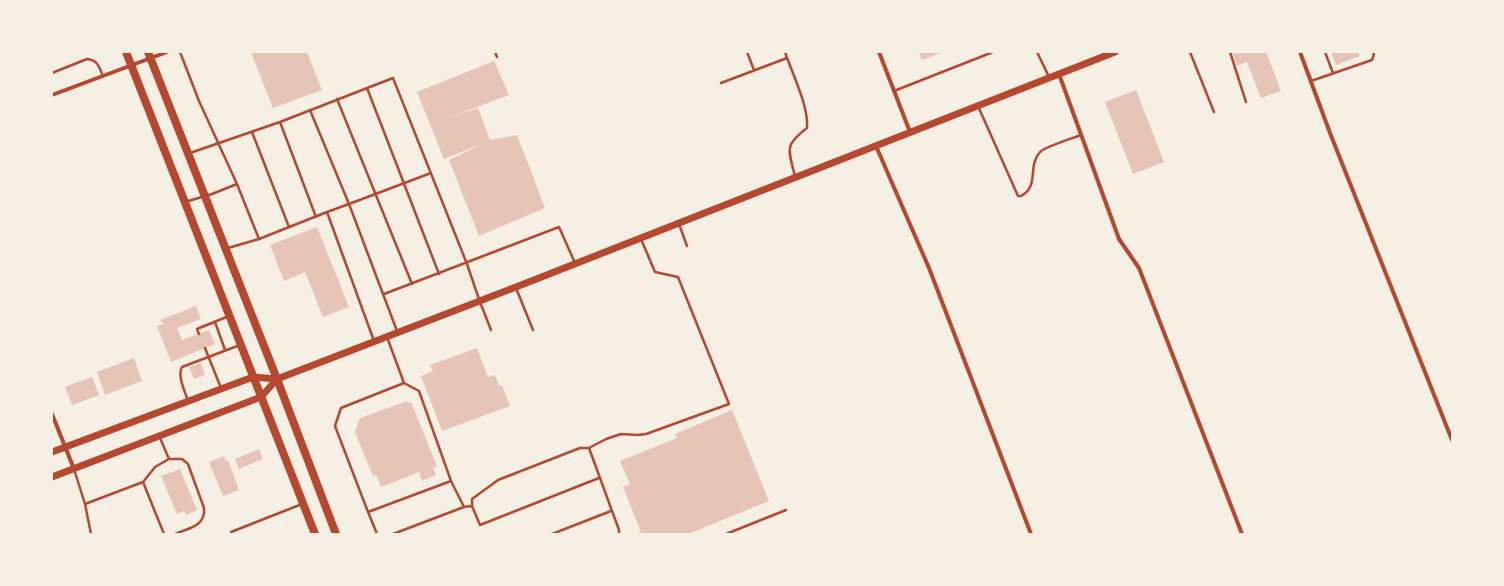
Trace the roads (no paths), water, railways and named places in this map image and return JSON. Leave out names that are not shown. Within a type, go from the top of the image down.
[{"type":"main road","points":[[126,52],[315,534]]},
{"type":"main road","points":[[52,477],[261,396],[277,379],[397,332],[516,288],[1115,52]]},
{"type":"main road","points":[[149,55],[277,379],[336,534]]},
{"type":"main road","points":[[52,452],[253,377],[277,379]]},
{"type":"street","points":[[52,95],[131,65],[149,55],[167,52]]},
{"type":"street","points":[[879,52],[910,132]]},
{"type":"street","points":[[1300,52],[1452,440]]},
{"type":"street","points":[[1059,74],[1119,239],[1139,268],[1242,534]]},
{"type":"street","points":[[876,146],[929,268],[1031,534]]},
{"type":"street","points":[[53,417],[74,469]]},
{"type":"lane","points":[[180,52],[199,102],[237,184],[259,239]]},
{"type":"lane","points":[[495,52],[497,57]]},
{"type":"lane","points":[[747,52],[754,70]]},
{"type":"lane","points":[[785,52],[805,109],[808,122],[807,128],[791,142],[789,150],[795,178]]},
{"type":"lane","points":[[894,91],[993,52]]},
{"type":"lane","points":[[1038,52],[1049,78]]},
{"type":"lane","points":[[1190,52],[1214,112]]},
{"type":"lane","points":[[1230,52],[1246,102]]},
{"type":"lane","points":[[1325,52],[1333,73]]},
{"type":"lane","points":[[1311,81],[1372,60],[1374,54],[1373,52]]},
{"type":"lane","points":[[721,82],[787,58]]},
{"type":"lane","points":[[52,73],[88,60],[93,60],[96,62],[102,76]]},
{"type":"lane","points":[[188,154],[280,122],[394,78],[467,264],[491,330]]},
{"type":"lane","points":[[367,88],[439,274]]},
{"type":"lane","points":[[337,99],[412,284]]},
{"type":"lane","points":[[978,106],[1018,196],[1027,193],[1032,186],[1034,161],[1041,150],[1081,135]]},
{"type":"lane","points":[[310,110],[349,204],[397,332]]},
{"type":"lane","points":[[280,122],[316,217]]},
{"type":"lane","points":[[252,132],[289,227]]},
{"type":"lane","points":[[225,248],[259,239],[431,173]]},
{"type":"lane","points":[[185,202],[237,184]]},
{"type":"lane","points":[[327,212],[375,341]]},
{"type":"lane","points":[[678,223],[687,246]]},
{"type":"lane","points":[[384,294],[467,264],[559,227],[576,264]]},
{"type":"lane","points":[[600,478],[480,525],[472,506],[472,499],[498,480],[580,448],[589,448],[616,435],[646,434],[729,404],[678,277],[655,272],[641,238]]},
{"type":"lane","points":[[516,288],[533,330]]},
{"type":"lane","points":[[198,334],[197,330],[229,316]]},
{"type":"lane","points":[[214,322],[225,350]]},
{"type":"lane","points":[[387,336],[404,383],[419,391],[451,481],[464,508]]},
{"type":"lane","points":[[188,401],[181,378],[181,369],[186,364],[240,345]]},
{"type":"lane","points":[[205,348],[222,389]]},
{"type":"lane","points":[[377,534],[335,426],[341,408],[404,383]]},
{"type":"lane","points":[[159,436],[169,459]]},
{"type":"lane","points":[[589,448],[619,530],[619,534]]},
{"type":"lane","points":[[85,504],[143,482],[155,468],[169,459],[182,459],[188,464],[205,514],[202,521],[197,525],[175,534]]},
{"type":"lane","points":[[74,469],[85,504],[91,534]]},
{"type":"lane","points":[[368,512],[451,481]]},
{"type":"lane","points":[[143,482],[164,534]]},
{"type":"lane","points":[[232,534],[231,532],[303,504]]},
{"type":"lane","points":[[393,534],[472,506]]},
{"type":"lane","points":[[726,534],[786,510]]},
{"type":"lane","points":[[552,534],[611,511]]}]
